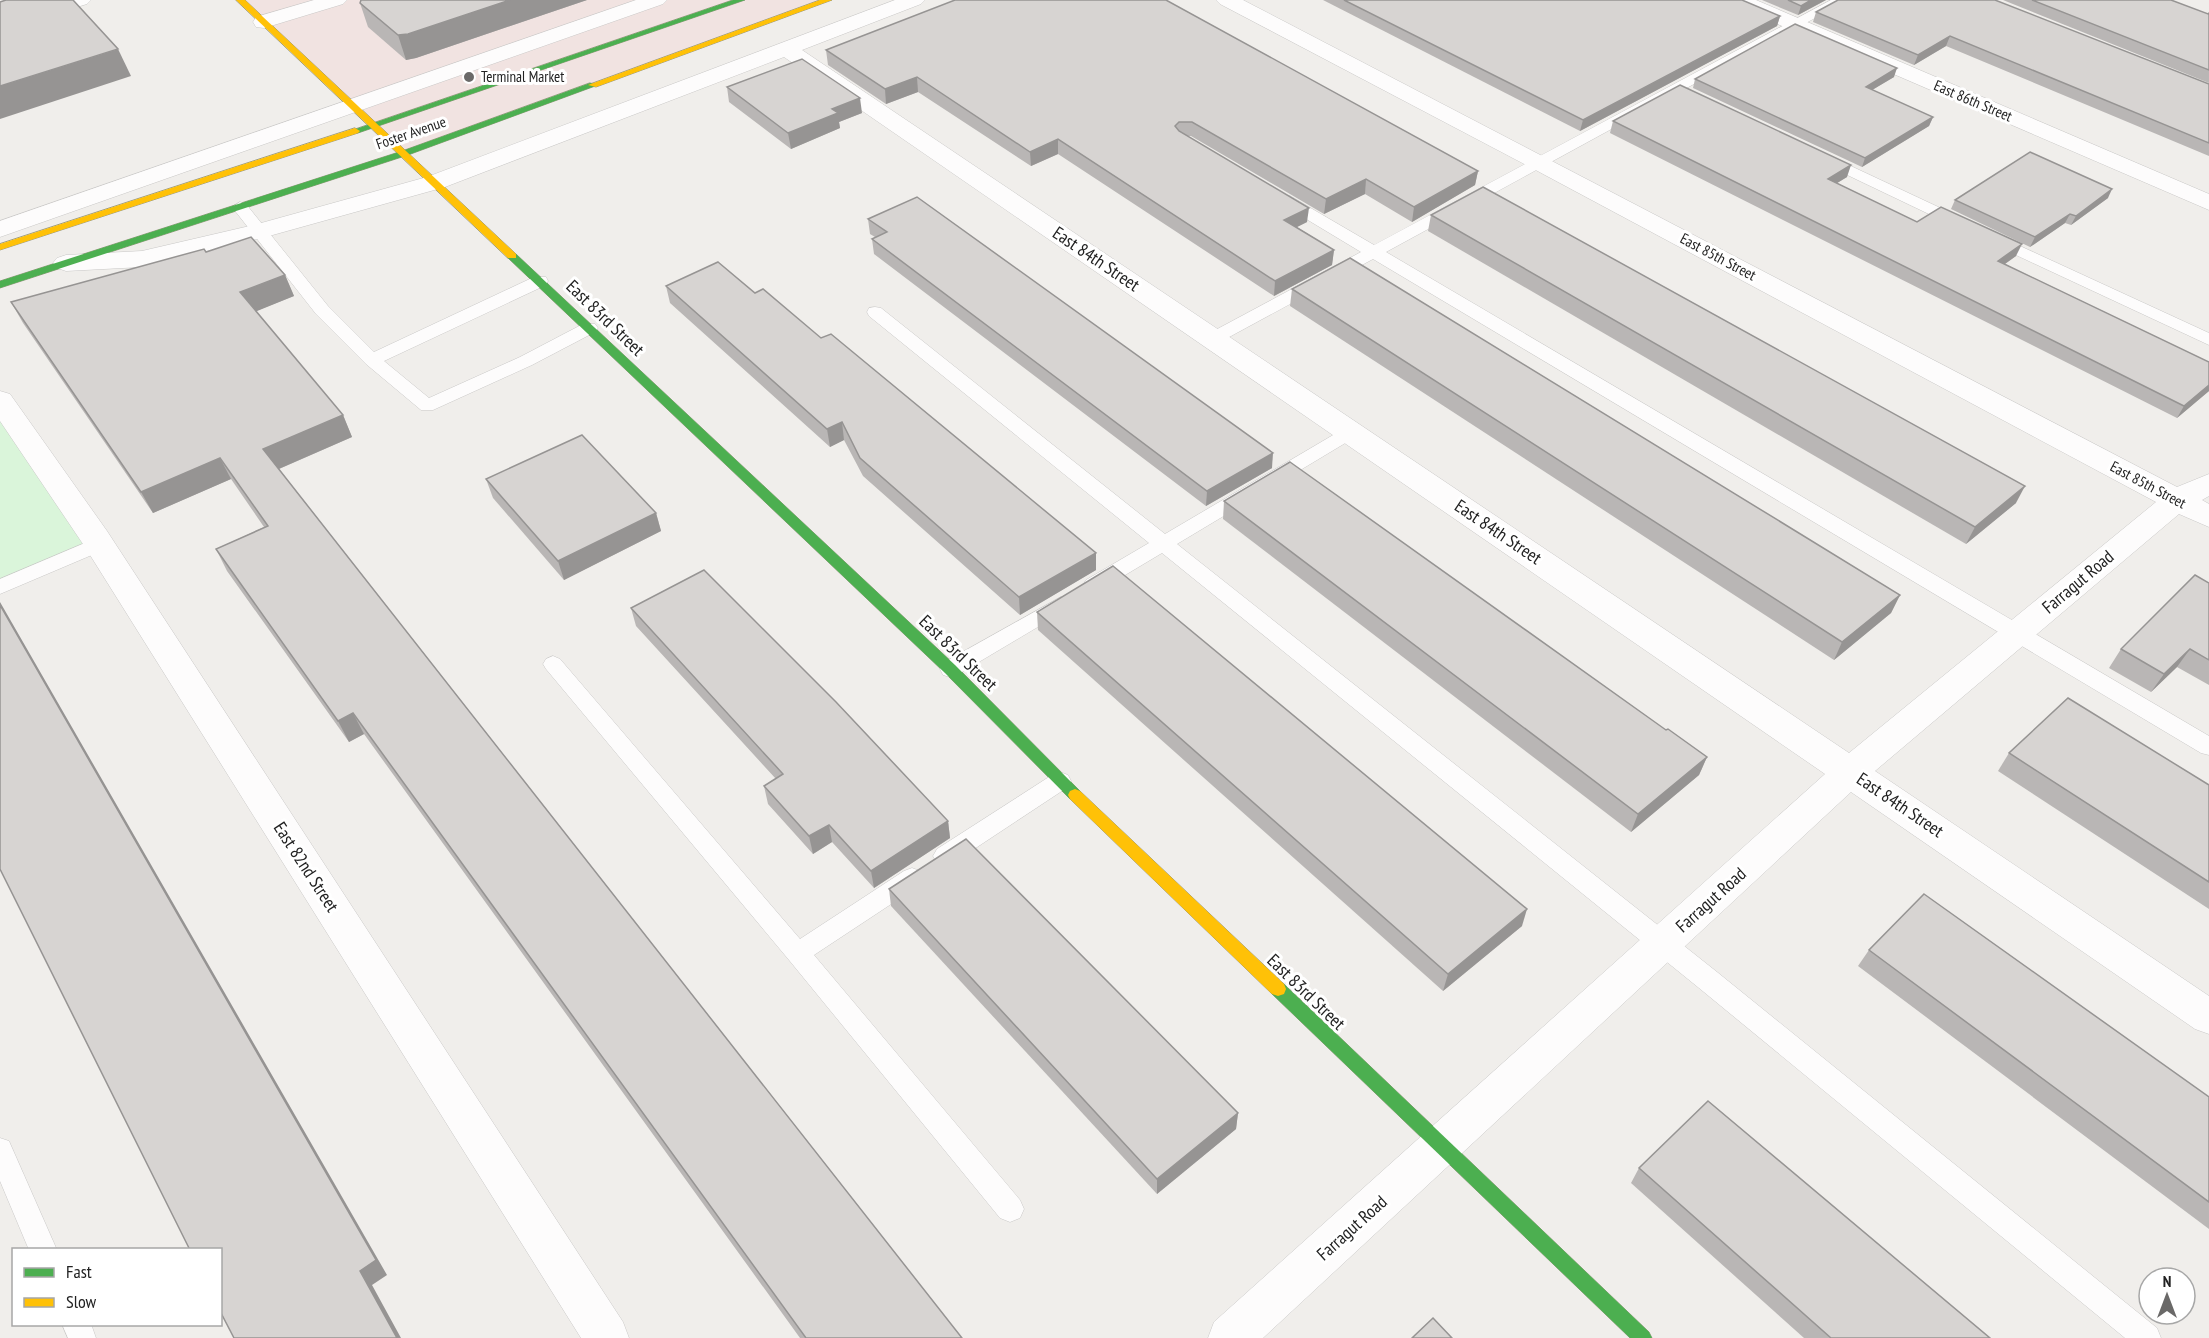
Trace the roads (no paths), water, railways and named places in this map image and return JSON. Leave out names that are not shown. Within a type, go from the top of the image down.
[{"type":"street","points":[[0,24],[80,0]]},
{"type":"street","name":"East 83rd Street","points":[[240,0],[436,182],[950,669],[1060,781],[1643,1338]]},
{"type":"street","points":[[264,22],[336,0]]},
{"type":"street","points":[[0,229],[656,0]]},
{"type":"street","name":"Foster Avenue","points":[[0,247],[375,125],[741,0]]},
{"type":"street","name":"Foster Avenue","points":[[0,285],[405,153],[828,0]]},
{"type":"street","points":[[66,263],[142,259],[260,231],[436,182],[914,0]]},
{"type":"street","name":"East 85th Street","points":[[1227,0],[1539,162],[2209,517]]},
{"type":"street","name":"East 86th Street","points":[[1738,0],[2209,203]]},
{"type":"street","name":"East 84th Street","points":[[786,49],[1851,771],[2209,1017]]},
{"type":"street","name":"East 82nd Street","points":[[0,400],[99,544],[607,1338]]},
{"type":"street","name":"Farragut Road","points":[[1230,1338],[1442,1147],[1851,771],[2177,500],[2209,484]]},
{"type":"lane","points":[[1214,338],[1841,0]]},
{"type":"lane","points":[[1676,88],[1698,98]]},
{"type":"lane","points":[[1804,149],[2209,339]]},
{"type":"lane","points":[[1265,188],[2209,747]]},
{"type":"lane","points":[[240,207],[322,310],[372,360],[427,406],[526,361],[589,328]]},
{"type":"lane","points":[[372,360],[540,281]]},
{"type":"lane","points":[[875,312],[1663,944],[2147,1338]]},
{"type":"lane","points":[[950,669],[1351,432]]},
{"type":"lane","points":[[0,587],[99,544]]},
{"type":"lane","points":[[553,664],[798,953],[1010,1209]]},
{"type":"lane","points":[[798,953],[1060,781]]},
{"type":"lane","points":[[0,1150],[42,1248]]},
{"type":"place","name":"Terminal Market","points":[[469,77]]}]
